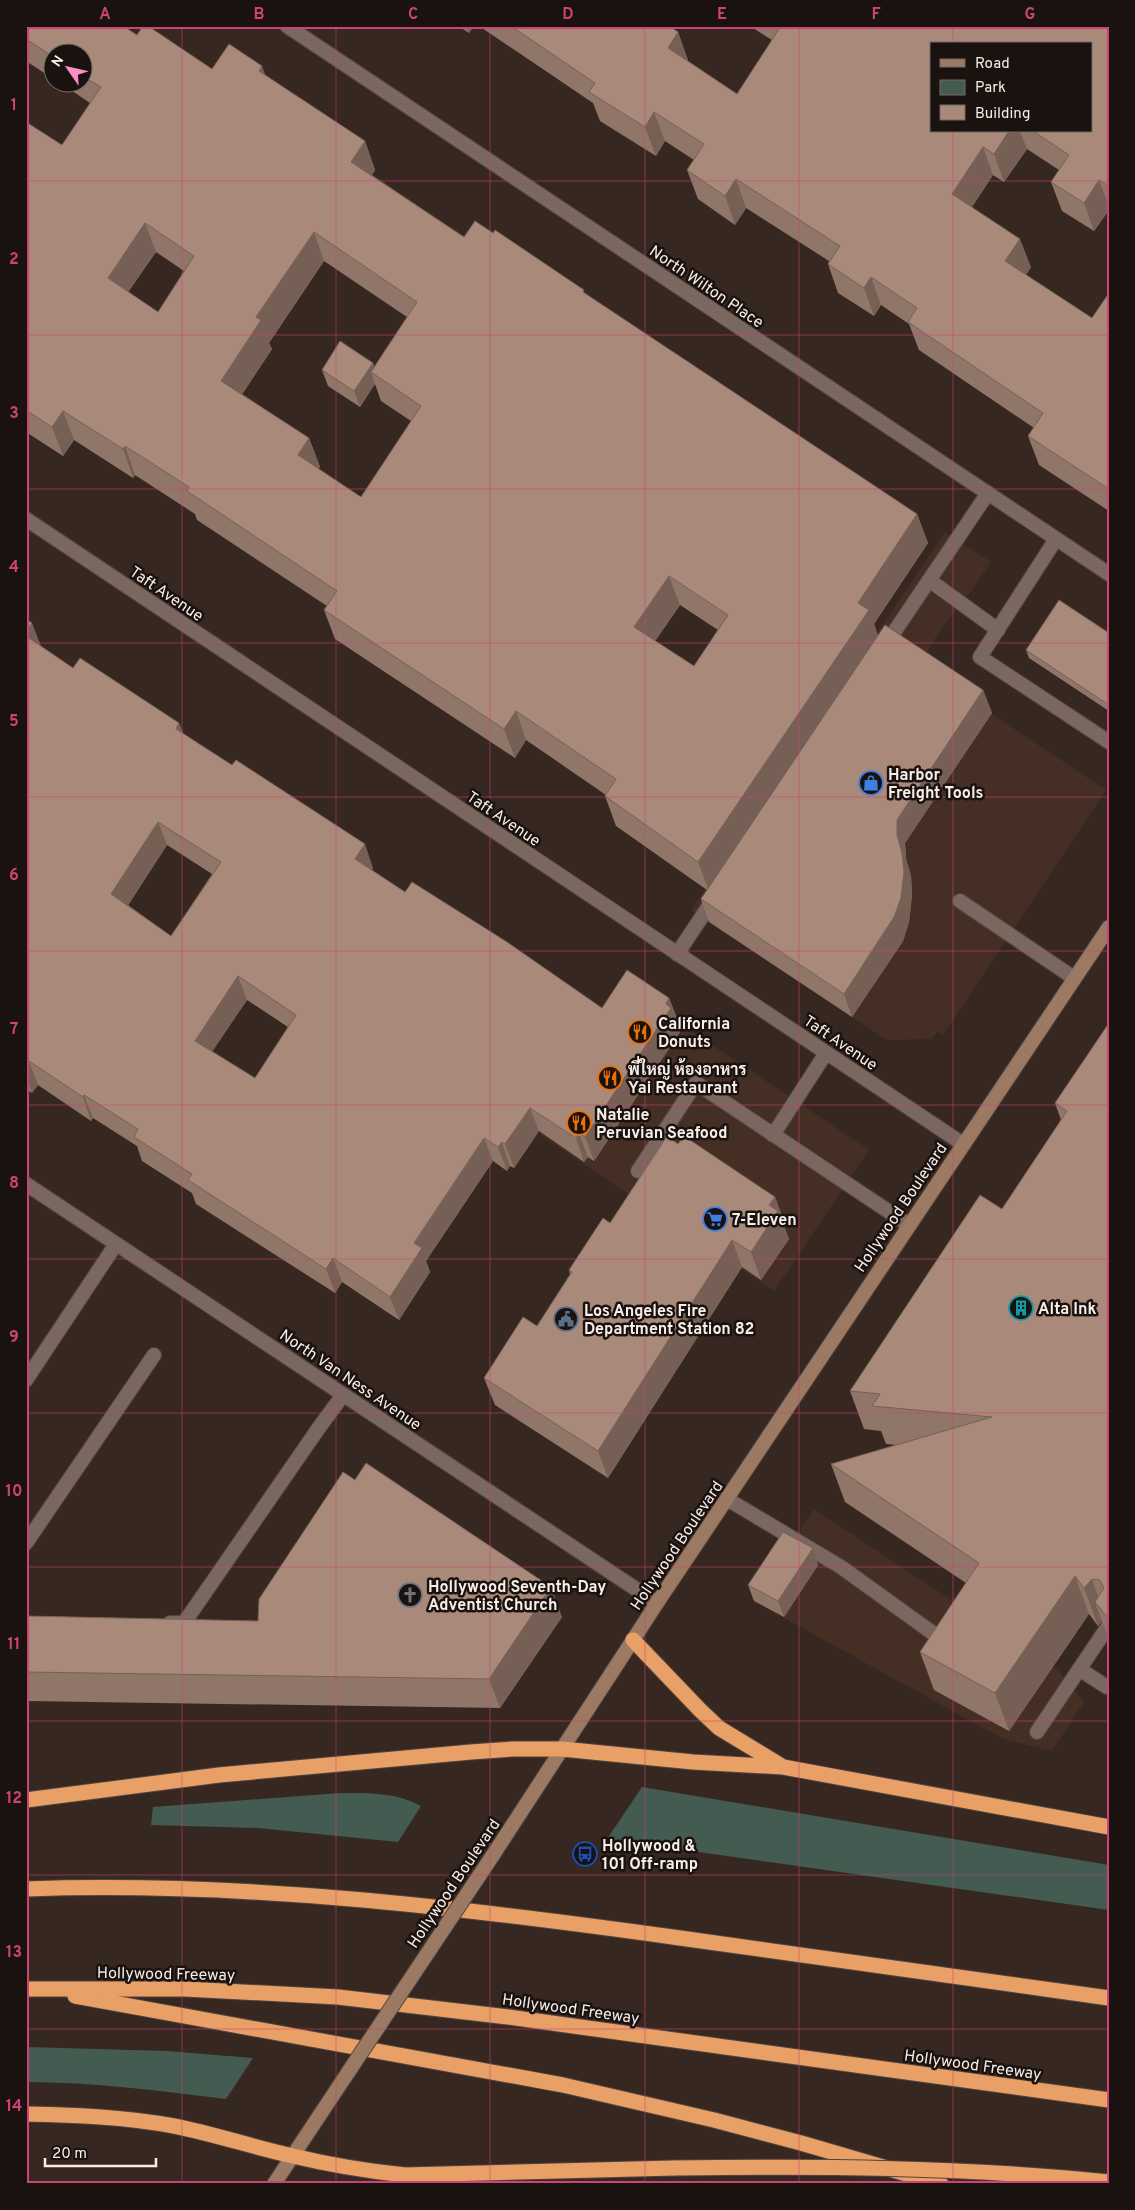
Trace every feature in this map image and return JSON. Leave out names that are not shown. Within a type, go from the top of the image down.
[{"type":"highway","points":[[633,1640],[700,1710],[720,1728],[739,1742],[783,1767]]},
{"type":"highway","points":[[26,1800],[229,1774],[480,1751],[562,1749],[693,1762],[783,1767],[1109,1827]]},
{"type":"highway","points":[[26,1889],[189,1888],[348,1898],[520,1915],[1109,1998]]},
{"type":"highway","points":[[31,1989],[563,2085],[782,2138],[941,2184]]},
{"type":"highway","name":"Hollywood Freeway","points":[[31,1989],[185,1989],[338,1996],[508,2016],[1109,2100]]},
{"type":"highway","points":[[26,2114],[79,2115],[157,2123],[209,2134],[292,2156],[370,2172],[405,2175],[779,2166],[957,2169],[1109,2182]]},
{"type":"main road","name":"Hollywood Boulevard","points":[[274,2184],[495,1852],[657,1603],[1109,926]]},
{"type":"street","name":"North Wilton Place","points":[[287,26],[1109,574]]},
{"type":"street","points":[[878,655],[988,493]]},
{"type":"street","name":"Taft Avenue","points":[[26,519],[963,1144]]},
{"type":"street","points":[[1056,539],[980,657],[1109,742]]},
{"type":"street","points":[[929,580],[998,630]]},
{"type":"street","points":[[677,954],[722,887]]},
{"type":"street","points":[[960,901],[1074,978]]},
{"type":"street","points":[[773,1135],[826,1053]]},
{"type":"street","points":[[638,1171],[696,1083],[909,1225]]},
{"type":"street","name":"North Van Ness Avenue","points":[[26,1184],[657,1603]]},
{"type":"street","points":[[26,1380],[116,1244]]},
{"type":"street","points":[[26,1543],[154,1355]]},
{"type":"street","points":[[154,1624],[184,1623],[343,1395]]},
{"type":"street","points":[[727,1499],[841,1568],[950,1645]]},
{"type":"street","points":[[1037,1732],[1109,1625]]},
{"type":"street","points":[[1079,1670],[1107,1687]]},
{"type":"shaded area","points":[[945,532],[991,562],[972,590],[943,626],[918,665],[1106,790],[943,1035],[937,1032],[932,1039],[887,1040],[691,910]]},
{"type":"shaded area","points":[[636,994],[869,1150],[774,1291],[541,1135]]},
{"type":"shaded area","points":[[814,1509],[1059,1671],[1084,1702],[1052,1751],[1003,1739],[754,1601]]},
{"type":"green space","points":[[642,1787],[1109,1865],[1109,1910],[607,1839]]},
{"type":"green space","points":[[340,1793],[371,1793],[392,1796],[421,1806],[398,1842],[258,1828],[151,1825],[153,1807]]},
{"type":"green space","points":[[26,2047],[167,2051],[253,2058],[226,2099],[101,2085],[26,2082]]},
{"type":"building","points":[[26,26],[123,26],[137,35],[143,26],[148,26],[212,69],[229,44],[262,66],[259,71],[365,141],[351,162],[464,237],[475,221],[493,233],[495,230],[584,290],[583,292],[917,514],[858,603],[869,610],[698,862],[605,796],[616,779],[516,711],[504,729],[324,610],[337,591],[187,491],[189,487],[125,446],[123,449],[63,411],[52,427],[26,410],[26,122],[62,145],[101,87],[92,82],[92,42],[42,42],[42,49],[26,39]],"holes":[[[145,223],[194,256],[158,312],[108,278]],[[314,232],[417,302],[371,372],[421,406],[361,497],[298,455],[309,438],[221,381],[261,320],[256,317]],[[669,576],[728,615],[694,666],[634,627]]]},
{"type":"building","points":[[511,26],[626,26],[629,29],[630,26],[669,26],[678,32],[668,48],[737,94],[781,26],[1109,26],[1109,186],[1099,180],[1084,203],[1051,182],[1069,155],[1034,132],[1092,132],[1092,42],[930,42],[930,132],[1008,132],[994,154],[983,147],[952,194],[1020,239],[1005,261],[1092,318],[1109,293],[1109,489],[1028,436],[1043,413],[908,322],[917,308],[871,277],[864,288],[828,264],[840,246],[736,179],[725,196],[687,170],[704,144],[654,112],[645,127],[589,92],[595,83]]},
{"type":"building","points":[[340,341],[373,363],[354,391],[322,370]]},
{"type":"building","points":[[1059,600],[1109,633],[1109,705],[1026,650]]},
{"type":"building","points":[[26,619],[32,623],[26,632]]},
{"type":"building","name":"Harbor Freight Tools","points":[[885,625],[983,690],[897,820],[897,835],[902,853],[904,872],[901,898],[894,917],[844,994],[701,899]]},
{"type":"building","points":[[26,636],[73,668],[80,658],[179,723],[176,729],[232,765],[236,760],[365,844],[355,859],[405,892],[412,882],[507,942],[602,1008],[627,970],[669,998],[666,1004],[671,1008],[585,1137],[579,1133],[576,1138],[530,1108],[505,1144],[502,1142],[498,1147],[484,1138],[414,1243],[422,1248],[390,1297],[333,1258],[326,1269],[188,1180],[192,1174],[134,1137],[138,1129],[84,1095],[83,1097],[29,1061],[26,1066]],"holes":[[[158,822],[221,862],[171,936],[111,894]],[[238,976],[296,1015],[255,1078],[195,1041]]]},
{"type":"building","points":[[1109,1023],[1109,1619],[1095,1602],[1104,1588],[1100,1580],[1092,1579],[1084,1588],[1075,1576],[995,1693],[920,1652],[979,1563],[831,1464],[992,1417],[872,1406],[880,1394],[850,1391],[980,1195],[1002,1209],[1067,1111],[1055,1103]]},
{"type":"building","points":[[667,1136],[678,1144],[684,1136],[775,1197],[769,1205],[778,1211],[751,1252],[732,1240],[598,1451],[484,1378],[523,1317],[537,1326],[572,1272],[569,1270],[603,1218],[610,1223]]},
{"type":"building","name":"Hollywood Seventh-Day Adventist Church","points":[[366,1463],[551,1587],[489,1679],[26,1672],[26,1616],[258,1621],[259,1599],[343,1472],[355,1480]]},
{"type":"building","points":[[783,1532],[813,1548],[778,1601],[748,1585]]},
{"type":"place","name":"Harbor Freight Tools","points":[[871,783]]},
{"type":"place","name":"California Donuts","points":[[640,1032]]},
{"type":"place","name":"พี่ใหญ่ ห้องอาหาร Yai Restaurant","points":[[610,1078]]},
{"type":"place","name":"Natalie Peruvian Seafood","points":[[579,1123]]},
{"type":"place","name":"7-Eleven","points":[[715,1219]]},
{"type":"place","name":"Alta Ink","points":[[1021,1308]]},
{"type":"place","name":"Los Angeles Fire Department Station 82","points":[[566,1319]]},
{"type":"place","name":"Hollywood Seventh-Day Adventist Church","points":[[410,1595]]},
{"type":"place","name":"Hollywood & 101 Off-ramp","points":[[585,1854]]}]
